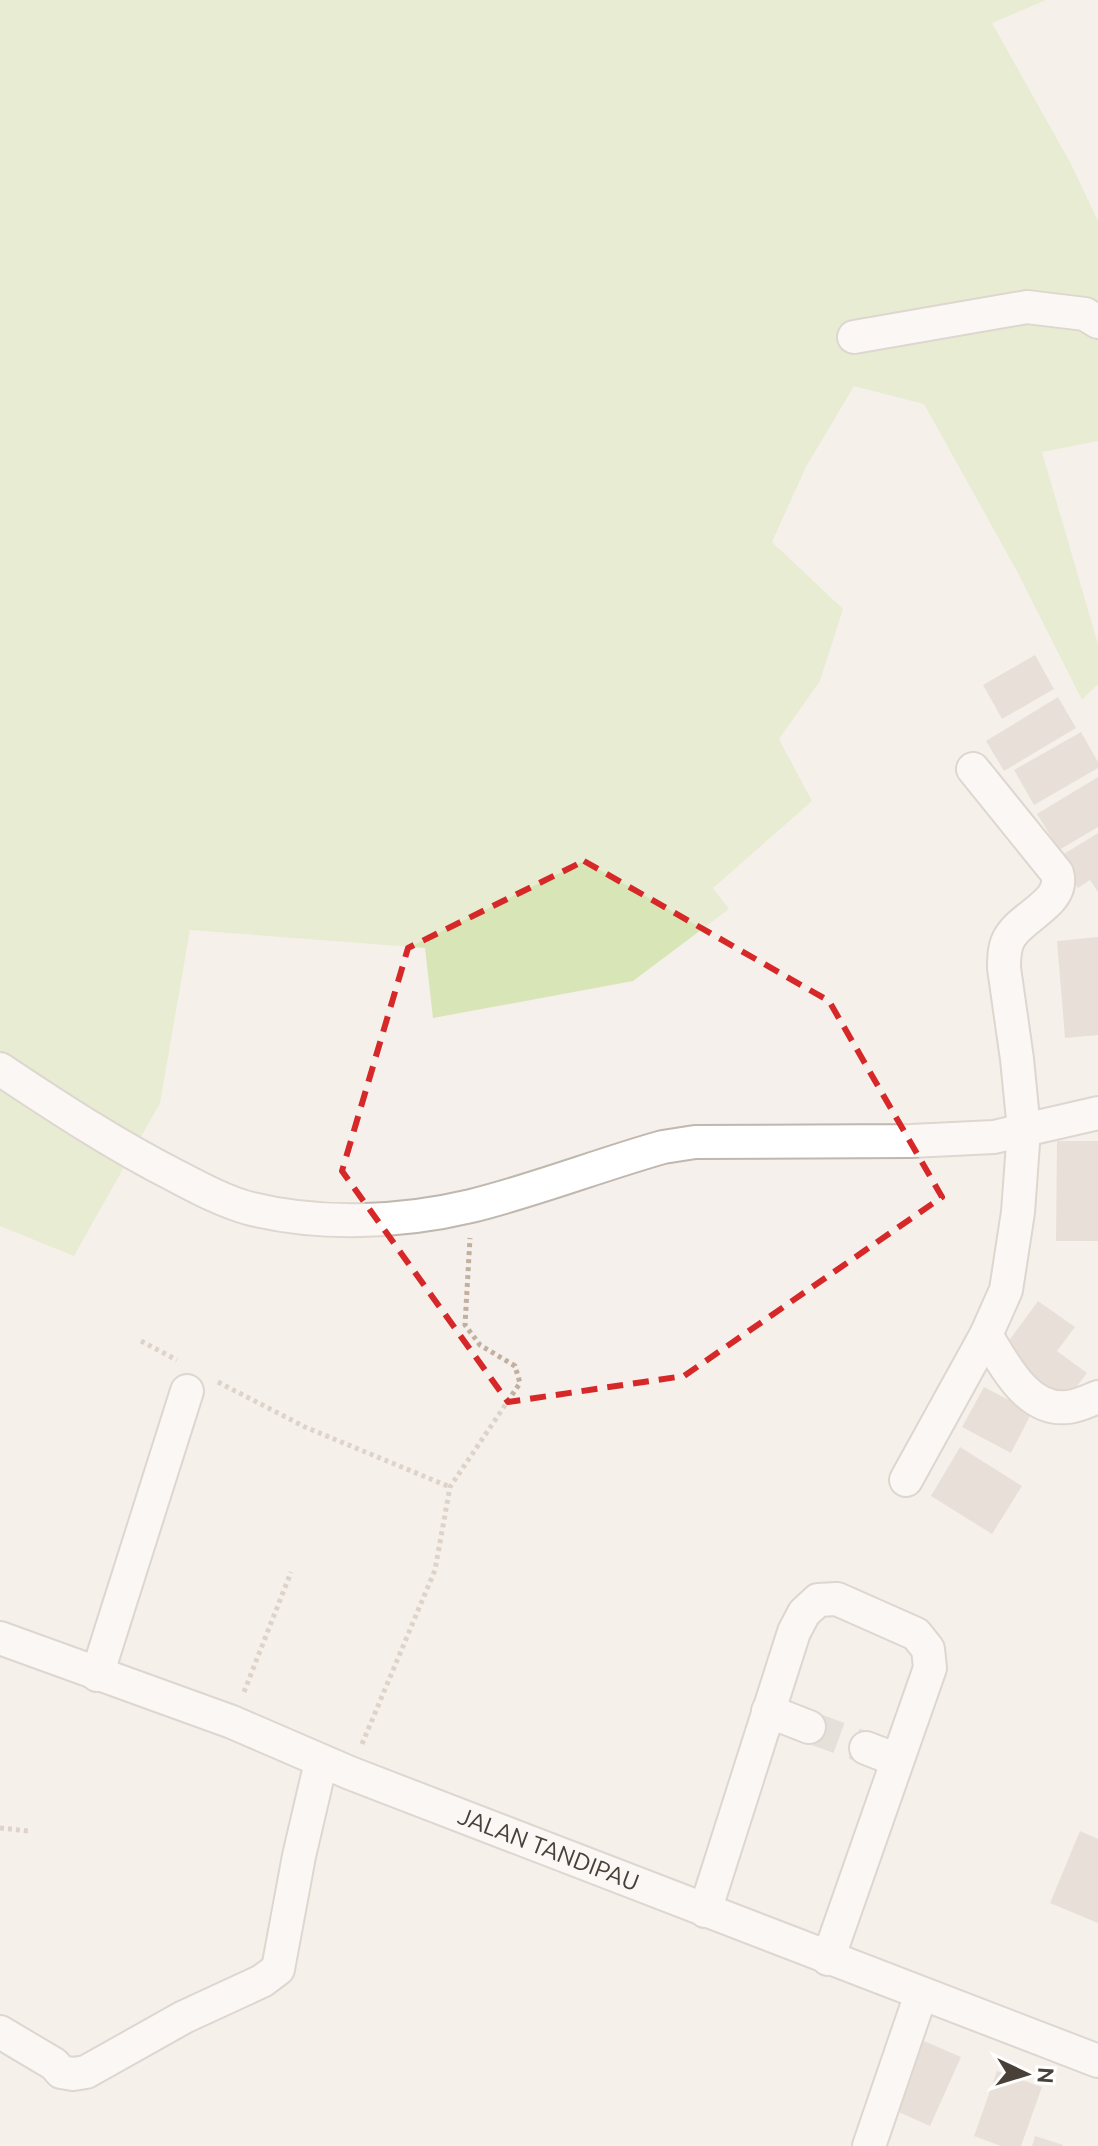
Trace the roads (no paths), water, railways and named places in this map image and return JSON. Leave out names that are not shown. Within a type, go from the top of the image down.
[{"type":"street","points":[[854,337],[1027,307],[1085,314],[1098,322]]},
{"type":"street","points":[[906,1480],[986,1335],[1006,1290],[1018,1212],[1024,1130],[1004,954],[1008,938],[1056,894],[1059,881],[1057,873],[973,769]]},
{"type":"street","points":[[0,1069],[136,1155],[208,1193],[246,1208],[296,1218],[347,1220],[435,1213],[473,1205],[663,1147],[695,1142],[911,1141],[994,1137],[1098,1113]]},
{"type":"street","points":[[986,1335],[1014,1378],[1041,1403],[1070,1407],[1098,1397]]},
{"type":"street","points":[[97,1675],[193,1377]]},
{"type":"street","points":[[705,1911],[794,1632],[804,1613],[818,1600],[837,1599],[916,1634],[928,1649],[930,1668],[828,1959]]},
{"type":"street","name":"JALAN TANDIPAU","points":[[0,1638],[232,1722],[336,1768],[1098,2061]]},
{"type":"street","points":[[768,1711],[809,1727]]},
{"type":"street","points":[[866,1748],[897,1760]]},
{"type":"street","points":[[0,2032],[54,2064],[61,2072],[86,2072],[184,2017],[248,1988],[278,1969],[299,1856],[336,1768]]},
{"type":"street","points":[[869,2146],[921,1994]]},
{"type":"tunnel","points":[[809,1727],[866,1748]]}]
